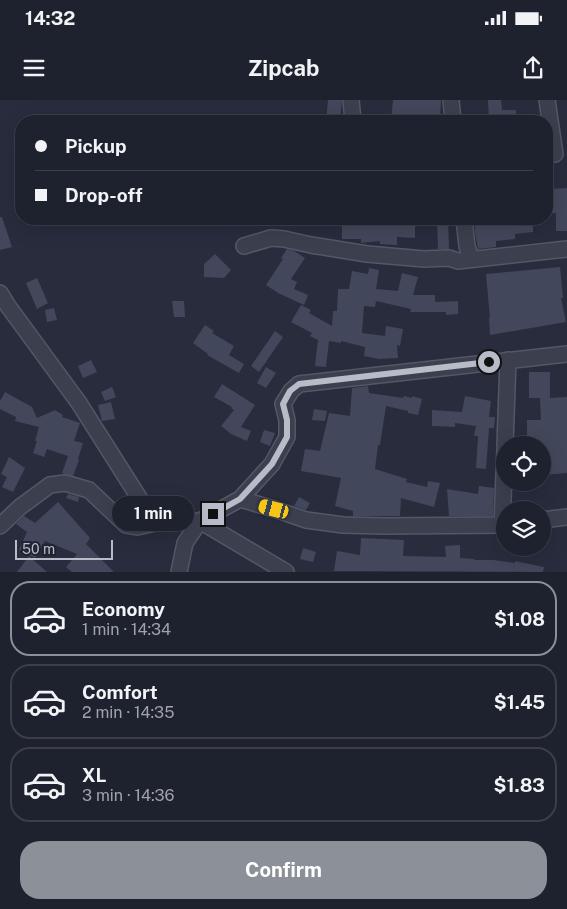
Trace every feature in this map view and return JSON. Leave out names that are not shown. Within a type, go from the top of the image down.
[{"type":"street","points":[[351,100],[352,115]]},
{"type":"street","points":[[451,100],[453,115]]},
{"type":"street","points":[[547,100],[549,115]]},
{"type":"street","points":[[553,137],[556,155]]},
{"type":"street","points":[[465,225],[470,259]]},
{"type":"street","points":[[244,246],[271,238],[367,254],[424,259],[449,258],[458,261],[567,249]]},
{"type":"street","points":[[0,293],[79,402],[154,523]]},
{"type":"street","points":[[179,572],[184,543],[200,521],[240,499],[272,464],[287,437],[287,420],[283,404],[290,391],[299,384],[567,354]]},
{"type":"street","points":[[505,436],[508,360]]},
{"type":"street","points":[[2,520],[50,486],[65,483],[89,490],[126,525],[137,527],[154,523],[200,521],[286,572]]},
{"type":"street","points":[[240,499],[306,520],[343,525],[496,525]]},
{"type":"street","points":[[551,519],[567,517]]},
{"type":"building","points":[[328,100],[342,100],[341,115],[327,115]]},
{"type":"building","points":[[393,100],[441,100],[440,115],[392,115]]},
{"type":"building","points":[[488,100],[501,100],[502,110],[516,110],[516,115],[489,115]]},
{"type":"building","points":[[567,188],[567,231],[556,231],[556,213],[553,213],[553,189]]},
{"type":"building","points":[[0,217],[2,217],[12,247],[0,250]]},
{"type":"building","points":[[342,225],[415,225],[415,238],[397,237],[397,245],[380,244],[380,241],[361,243],[361,239],[342,239]]},
{"type":"building","points":[[437,225],[448,225],[449,249],[438,249]]},
{"type":"building","points":[[475,225],[533,225],[533,232],[515,234],[515,239],[496,241],[496,247],[478,249]]},
{"type":"building","points":[[287,249],[305,258],[291,279],[297,282],[294,289],[308,295],[304,305],[266,285],[283,259],[281,258]]},
{"type":"building","points":[[215,254],[231,270],[224,278],[204,277],[204,264]]},
{"type":"building","points":[[560,267],[563,298],[561,298],[566,322],[490,335],[486,274]]},
{"type":"building","points":[[369,268],[379,270],[376,289],[398,291],[402,273],[418,277],[413,295],[435,295],[435,302],[458,301],[458,314],[410,312],[411,309],[376,301],[375,307],[364,306],[362,333],[385,336],[386,326],[403,329],[400,346],[397,345],[398,358],[379,359],[364,356],[365,347],[341,341],[341,343],[329,341],[326,367],[315,366],[318,340],[310,336],[312,333],[291,322],[301,305],[311,310],[309,313],[332,326],[333,311],[337,311],[338,289],[349,289],[352,271],[368,274]]},
{"type":"building","points":[[37,278],[48,303],[37,309],[26,283]]},
{"type":"building","points":[[172,301],[184,301],[185,317],[174,317]]},
{"type":"building","points":[[54,308],[57,320],[47,322],[45,310]]},
{"type":"building","points":[[205,325],[214,331],[212,333],[234,346],[229,355],[244,364],[239,373],[207,355],[193,343]]},
{"type":"building","points":[[275,331],[283,337],[259,372],[251,366]]},
{"type":"building","points":[[91,360],[97,372],[83,378],[78,366]]},
{"type":"building","points":[[266,367],[276,373],[266,388],[257,383]]},
{"type":"building","points":[[529,372],[550,372],[550,398],[567,397],[567,473],[551,474],[551,436],[527,436],[527,420],[541,420],[540,398],[529,398]]},
{"type":"building","points":[[222,384],[255,405],[241,427],[251,431],[247,441],[231,434],[221,426],[234,410],[214,397]]},
{"type":"building","points":[[368,386],[369,393],[403,398],[404,396],[412,398],[412,396],[422,399],[418,415],[386,406],[375,469],[407,479],[406,482],[427,487],[428,481],[440,483],[434,507],[401,498],[400,516],[353,516],[353,511],[335,506],[341,478],[301,471],[305,449],[320,451],[329,413],[350,416],[352,388]]},
{"type":"building","points":[[112,387],[116,397],[105,401],[101,392]]},
{"type":"building","points":[[5,392],[32,407],[37,418],[55,410],[63,415],[62,417],[80,423],[74,441],[83,443],[73,476],[62,473],[68,456],[47,449],[44,457],[33,453],[39,427],[15,421],[16,417],[0,409],[0,401]]},
{"type":"building","points":[[465,396],[491,401],[489,417],[495,417],[494,428],[489,428],[486,469],[476,468],[478,436],[474,436],[476,426],[455,423],[455,427],[432,426],[432,410],[462,412]]},
{"type":"building","points":[[111,402],[115,419],[102,421],[98,405]]},
{"type":"building","points":[[314,409],[327,411],[325,421],[312,420]]},
{"type":"building","points":[[264,430],[275,433],[270,446],[260,442]]},
{"type":"building","points":[[9,457],[25,468],[13,492],[2,487],[7,477],[1,474]]},
{"type":"building","points":[[479,486],[494,488],[493,516],[449,516],[447,489],[478,494]]},
{"type":"building","points":[[68,494],[79,497],[78,502],[66,498]]},
{"type":"building","points":[[299,497],[310,503],[306,510],[294,506]]},
{"type":"building","points":[[58,502],[90,538],[86,544],[114,572],[72,572],[66,567],[77,554],[45,541],[35,558],[19,550],[27,532],[16,524],[24,516],[35,523]]},
{"type":"building","points":[[361,538],[404,540],[403,556],[446,557],[445,546],[460,545],[460,558],[515,563],[515,561],[544,567],[543,572],[334,571],[337,551],[360,555]]},
{"type":"building","points":[[303,548],[316,552],[313,562],[300,559]]},
{"type":"building","points":[[29,556],[47,572],[17,572]]},
{"type":"route","points":[[213,514],[240,499],[272,464],[287,437],[287,420],[283,404],[290,391],[299,384],[489,362]]}]
